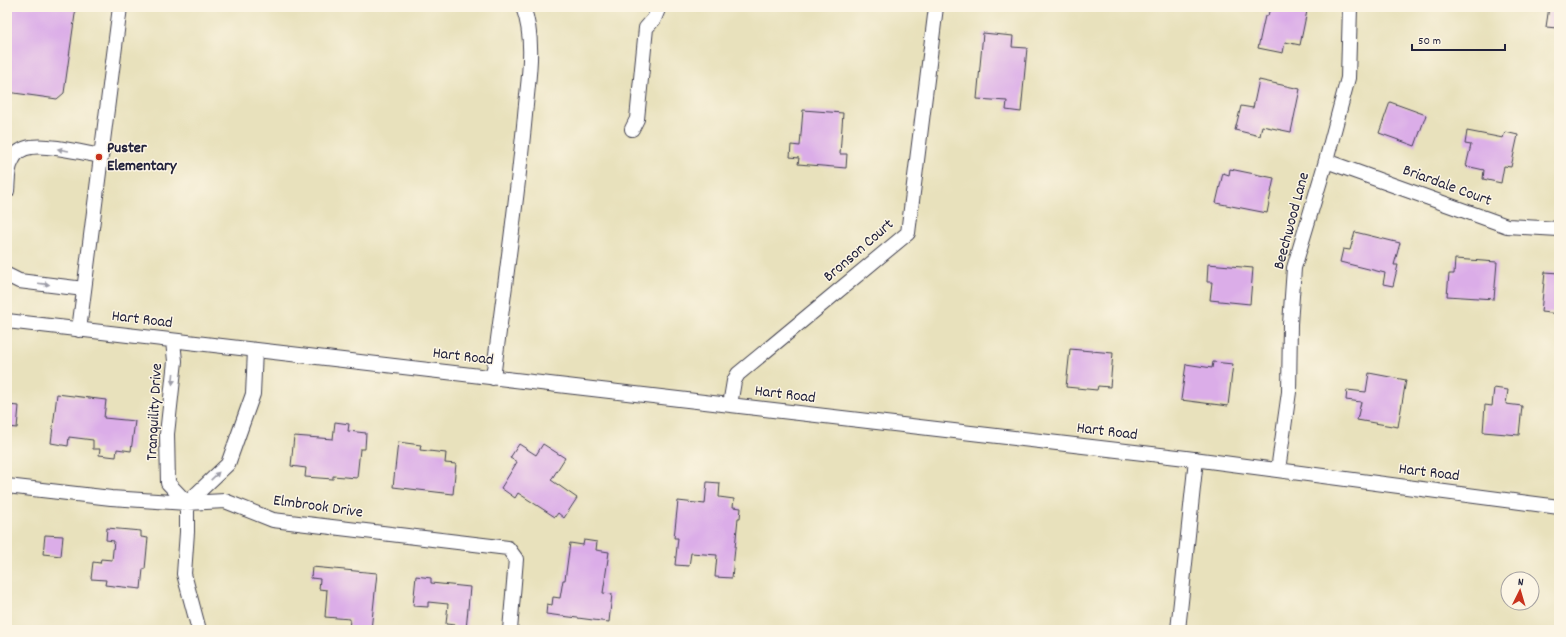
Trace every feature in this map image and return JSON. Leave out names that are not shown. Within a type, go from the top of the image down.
[{"type":"street","points":[[79,330],[120,7]]},
{"type":"street","points":[[492,378],[522,149],[531,47],[524,7]]},
{"type":"street","points":[[632,128],[637,120],[646,28],[654,19],[659,7]]},
{"type":"street","name":"Bronson Court","points":[[730,405],[734,381],[738,374],[908,233],[936,7]]},
{"type":"street","name":"Beechwood Lane","points":[[1278,470],[1289,392],[1290,324],[1294,268],[1326,161],[1348,78],[1350,7]]},
{"type":"street","points":[[7,191],[9,167],[12,159],[20,151],[31,147],[46,147],[101,156]]},
{"type":"street","name":"Briardale Court","points":[[1326,161],[1507,226],[1559,229]]},
{"type":"street","points":[[7,275],[19,281],[84,289]]},
{"type":"street","name":"Hart Road","points":[[7,321],[1196,459],[1559,507]]},
{"type":"street","name":"Tranquility Drive","points":[[173,340],[176,361],[167,434],[168,483],[187,503]]},
{"type":"street","points":[[199,630],[184,574],[188,532],[187,503],[228,464],[253,394],[255,350]]},
{"type":"street","points":[[1178,630],[1196,459]]},
{"type":"street","name":"Elmbrook Drive","points":[[7,486],[111,498],[187,503],[225,501],[273,520],[508,548],[516,559],[510,630]]},
{"type":"building","points":[[7,7],[76,7],[64,93],[57,99],[7,92]]},
{"type":"building","points":[[1270,7],[1303,7],[1303,10],[1307,11],[1300,45],[1285,42],[1283,53],[1258,48],[1265,16],[1268,16]]},
{"type":"building","points":[[1549,7],[1559,7],[1557,28],[1546,27]]},
{"type":"building","points":[[983,33],[1013,36],[1012,47],[1027,48],[1021,112],[1006,110],[1007,101],[977,99]]},
{"type":"building","points":[[1259,80],[1300,89],[1291,132],[1262,126],[1260,136],[1235,130],[1241,106],[1253,108]]},
{"type":"building","points":[[1390,102],[1426,115],[1415,146],[1379,133]]},
{"type":"building","points":[[803,110],[843,113],[840,154],[847,154],[846,168],[798,164],[799,158],[790,157],[791,145],[800,146]]},
{"type":"building","points":[[1467,131],[1503,138],[1505,132],[1518,135],[1511,167],[1504,166],[1501,183],[1483,179],[1484,170],[1466,166],[1471,145],[1465,144]]},
{"type":"building","points":[[1230,169],[1274,178],[1267,213],[1216,203],[1223,173],[1229,175]]},
{"type":"building","points":[[1355,232],[1400,243],[1394,265],[1398,265],[1393,286],[1383,284],[1385,273],[1340,262],[1343,249],[1350,250]]},
{"type":"building","points":[[1455,259],[1497,262],[1494,299],[1447,296],[1449,274],[1454,274]]},
{"type":"building","points":[[1208,264],[1253,268],[1250,304],[1210,300],[1212,282],[1207,282]]},
{"type":"building","points":[[1545,272],[1559,273],[1559,314],[1541,312]]},
{"type":"building","points":[[1070,349],[1113,353],[1110,387],[1098,386],[1097,390],[1066,387]]},
{"type":"building","points":[[1213,362],[1233,364],[1228,406],[1181,400],[1186,364],[1212,368]]},
{"type":"building","points":[[1369,373],[1406,380],[1398,427],[1357,420],[1361,402],[1346,400],[1347,390],[1366,392]]},
{"type":"building","points":[[1494,388],[1508,390],[1506,404],[1522,406],[1519,435],[1483,432],[1485,405],[1492,406]]},
{"type":"building","points":[[57,394],[106,400],[104,418],[135,421],[131,451],[117,449],[116,457],[99,455],[100,449],[93,449],[93,440],[69,437],[68,446],[51,443]]},
{"type":"building","points":[[7,405],[19,406],[17,428],[7,427]]},
{"type":"building","points":[[335,422],[349,424],[348,431],[366,433],[365,449],[360,449],[357,478],[333,476],[333,479],[305,477],[306,468],[291,466],[294,436],[333,439]]},
{"type":"building","points":[[398,442],[421,445],[420,450],[446,453],[445,463],[456,464],[453,494],[393,487]]},
{"type":"building","points":[[519,444],[536,455],[543,444],[565,458],[551,480],[577,498],[564,518],[558,513],[555,517],[518,493],[515,498],[501,488],[517,462],[510,458]]},
{"type":"building","points":[[707,482],[720,483],[719,497],[734,499],[733,507],[741,508],[740,518],[738,518],[732,578],[715,577],[717,555],[691,553],[689,566],[675,565],[678,538],[674,538],[678,501],[705,504]]},
{"type":"building","points":[[107,528],[141,531],[141,537],[148,538],[145,569],[143,569],[141,589],[105,585],[106,580],[91,579],[93,562],[100,563],[101,559],[112,560],[114,541],[106,540]]},
{"type":"building","points":[[45,535],[63,536],[61,556],[43,554]]},
{"type":"building","points":[[584,540],[597,542],[596,550],[609,552],[603,593],[612,594],[609,622],[546,614],[547,604],[552,605],[553,597],[560,598],[563,580],[565,580],[570,543],[583,545]]},
{"type":"building","points":[[312,567],[377,573],[371,630],[349,630],[350,619],[325,617],[327,590],[319,589],[320,579],[311,578]]},
{"type":"building","points":[[416,576],[431,578],[431,583],[470,587],[466,630],[454,630],[455,625],[446,624],[448,604],[428,602],[428,607],[413,606]]},
{"type":"place","name":"Puster Elementary","points":[[99,157]]}]
